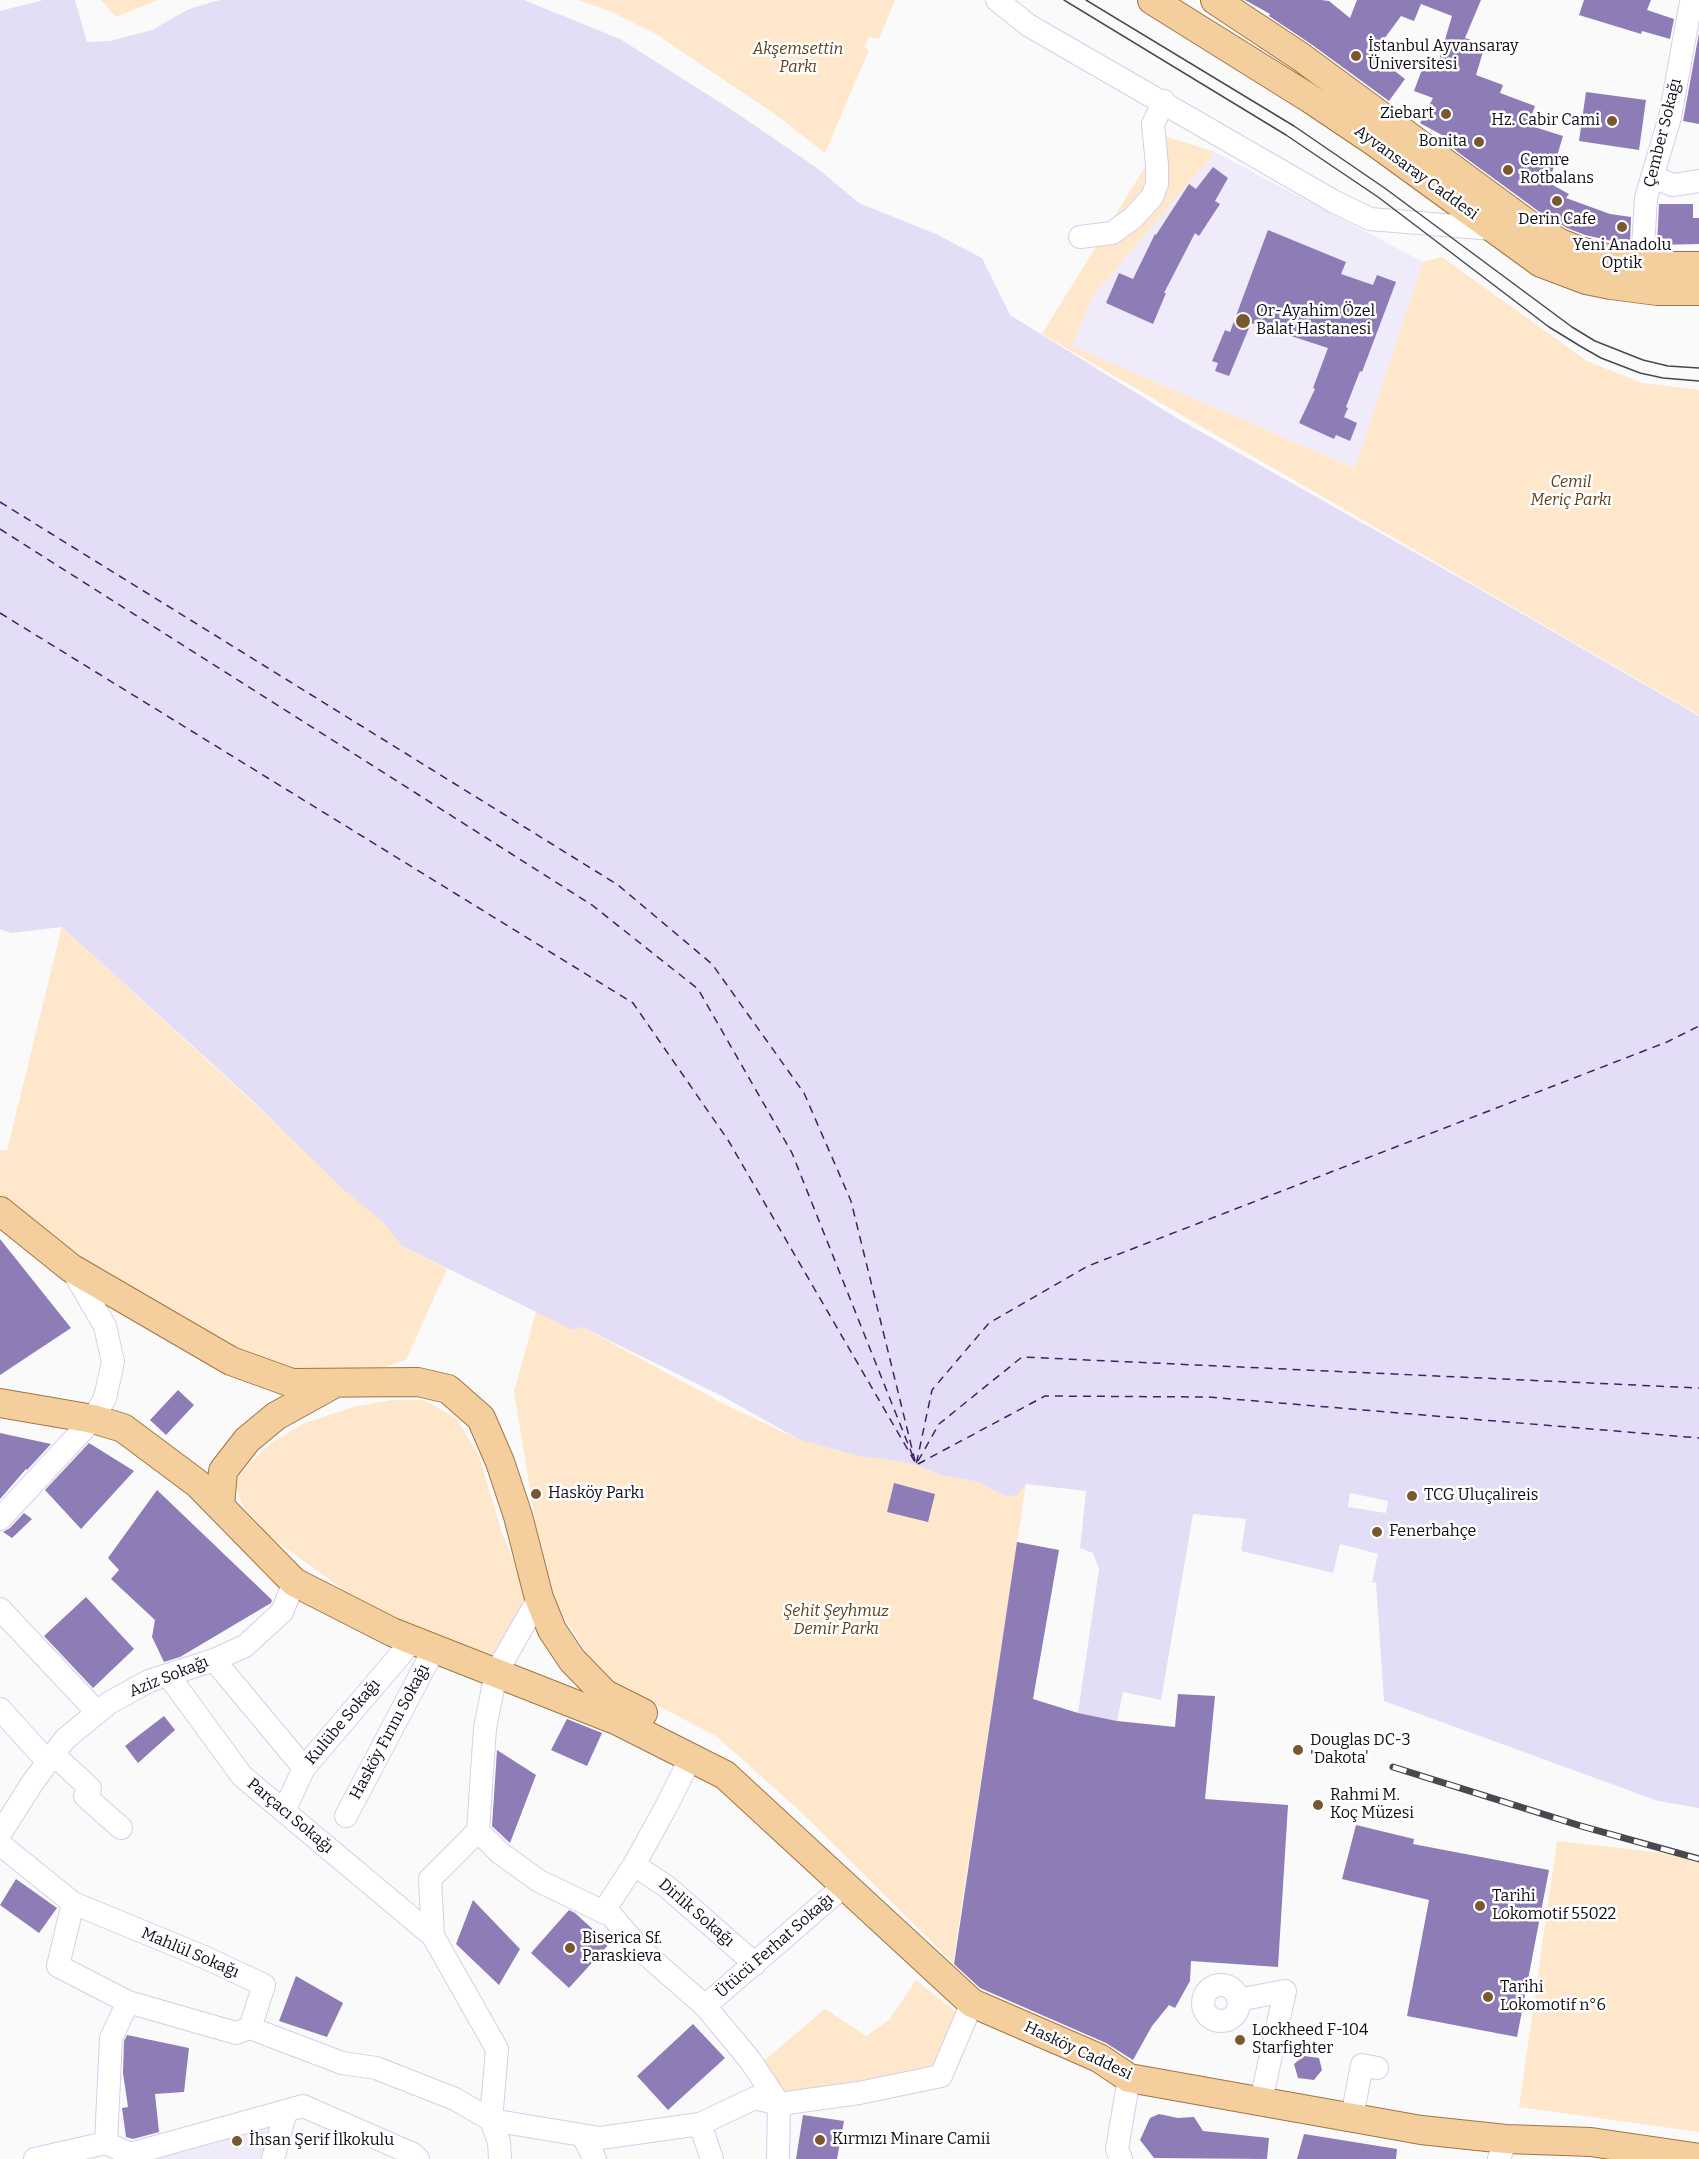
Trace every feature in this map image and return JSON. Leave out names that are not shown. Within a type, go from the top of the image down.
[{"type":"main road","name":"Ayvansaray Caddesi","points":[[1152,0],[1309,98],[1384,149],[1541,263],[1586,280],[1636,289],[1699,291]]},
{"type":"main road","name":"Ayvansaray Caddesi","points":[[1215,0],[1333,80],[1532,227],[1560,243],[1611,260],[1642,265],[1699,266]]},
{"type":"main road","points":[[0,1211],[71,1268],[231,1361],[292,1383],[418,1382],[448,1389],[481,1418],[500,1462],[518,1516],[539,1598],[552,1630],[572,1660],[605,1694],[661,1721],[710,1749],[753,1782],[814,1857]]},
{"type":"main road","points":[[220,1506],[223,1471],[247,1440],[276,1416],[334,1384]]},
{"type":"main road","points":[[0,1403],[93,1419],[123,1428],[198,1484],[294,1582],[392,1632],[618,1721],[725,1774],[814,1857]]},
{"type":"main road","name":"Hasköy Caddesi","points":[[814,1857],[972,2003],[1099,2058],[1129,2078],[1421,2130],[1502,2149],[1588,2151],[1699,2158]]},
{"type":"street","points":[[997,0],[1028,25],[1164,101],[1210,131],[1333,201],[1370,219],[1493,229]]},
{"type":"street","name":"Çember Sokağı","points":[[1642,265],[1646,198],[1670,117],[1691,2]]},
{"type":"street","points":[[1080,237],[1113,233],[1133,218],[1152,197],[1157,184],[1153,124],[1164,101]]},
{"type":"street","points":[[1653,177],[1672,185],[1699,181]]},
{"type":"street","points":[[0,1519],[93,1419],[105,1398],[113,1362],[105,1326],[71,1268]]},
{"type":"street","name":"Aziz Sokağı","points":[[0,1834],[65,1739],[109,1703],[129,1692],[149,1682],[245,1646],[282,1612],[294,1582]]},
{"type":"street","points":[[500,2159],[499,2142],[491,2120],[497,2049],[433,1936],[430,1878],[478,1831],[485,1728],[496,1673],[539,1598]]},
{"type":"street","points":[[0,1610],[97,1712]]},
{"type":"street","name":"Kulübe Sokağı","points":[[284,1811],[304,1768],[423,1644]]},
{"type":"street","name":"Hasköy Fırını Sokağı","points":[[346,1816],[423,1644]]},
{"type":"street","points":[[214,1659],[304,1768]]},
{"type":"street","name":"Parçacı Sokağı","points":[[168,1675],[242,1776],[433,1936]]},
{"type":"street","points":[[0,1709],[51,1758],[90,1788],[85,1796],[121,1828]]},
{"type":"street","points":[[603,1912],[634,1865],[691,1757]]},
{"type":"street","points":[[478,1831],[500,1853],[539,1881],[612,1916],[640,1949],[705,2006],[750,2060],[779,2104],[778,2159]]},
{"type":"street","points":[[0,1844],[74,1903],[58,1966],[128,2002],[237,2033],[250,2028],[342,2063],[376,2068],[455,2099],[491,2120],[600,2138],[700,2124],[755,2098],[779,2104],[859,2093],[942,2076],[972,2003]]},
{"type":"street","name":"Dirlik Sokağı","points":[[634,1865],[666,1886],[755,1964]]},
{"type":"street","name":"Ütücü Ferhat Sokağı","points":[[705,2006],[845,1886]]},
{"type":"street","name":"Mahlül Sokağı","points":[[74,1903],[204,1957],[264,1985],[250,2028]]},
{"type":"street","points":[[1238,2000],[1286,1991],[1261,2101]]},
{"type":"street","points":[[106,2143],[111,2038],[128,2002]]},
{"type":"street","points":[[1352,2117],[1362,2065],[1377,2068]]},
{"type":"street","points":[[1122,2159],[1117,2149],[1129,2078]]},
{"type":"street","points":[[35,2159],[106,2143],[130,2157],[303,2106],[403,2155]]},
{"type":"street","points":[[273,2159],[286,2111]]},
{"type":"street","points":[[700,2124],[712,2159]]},
{"type":"street","points":[[582,2135],[595,2159]]},
{"type":"shaded area","points":[[43,0],[75,0],[87,42],[110,41],[152,30],[189,9],[220,0],[524,0],[620,39],[732,110],[817,168],[859,203],[936,234],[982,258],[1010,315],[1180,420],[1699,716],[1699,1808],[1658,1801],[1384,1701],[1376,1583],[1241,1551],[1246,1519],[1193,1514],[1161,1700],[1123,1692],[1117,1721],[1078,1713],[1099,1569],[1093,1553],[1080,1548],[1086,1491],[1026,1484],[1017,1495],[1005,1496],[978,1482],[941,1475],[916,1465],[863,1457],[800,1440],[724,1397],[582,1327],[573,1330],[402,1246],[383,1222],[342,1188],[253,1101],[62,927],[11,933],[0,929],[0,11]]},
{"type":"shaded area","name":"Or-Ayahim Özel Balat Hastanesi","points":[[1215,152],[1423,262],[1356,468],[1071,346],[1092,297]]},
{"type":"shaded area","name":"İhsan Şerif İlkokulu","points":[[273,2123],[262,2159],[139,2159]]},
{"type":"green space","points":[[101,0],[158,0],[116,17]]},
{"type":"green space","name":"Akşemsettin Parkı","points":[[578,0],[895,0],[879,39],[868,37],[865,48],[869,50],[825,153],[776,115],[656,34],[609,11]]},
{"type":"green space","name":"Cemil Meriç Parkı","points":[[1164,136],[1215,152],[1092,297],[1072,346],[1355,468],[1423,262],[1442,257],[1587,361],[1642,383],[1699,390],[1699,715],[1042,334]]},
{"type":"green space","points":[[62,927],[383,1222],[402,1246],[447,1269],[406,1360],[334,1384],[231,1361],[0,1206],[0,1150],[7,1150]]},
{"type":"green space","name":"Şehit Şeyhmuz Demir Parkı","points":[[536,1311],[573,1330],[582,1327],[726,1405],[800,1440],[863,1457],[916,1465],[941,1475],[978,1482],[1005,1496],[1026,1484],[953,1963],[801,1812],[716,1736],[603,1677],[547,1592],[514,1392]]},
{"type":"green space","points":[[392,1400],[424,1400],[456,1418],[479,1456],[503,1536],[533,1608],[500,1666],[360,1602],[268,1535],[242,1504],[234,1482],[271,1443],[305,1423],[353,1407]]},
{"type":"green space","points":[[1557,1841],[1699,1857],[1699,2132],[1519,2107]]},
{"type":"green space","points":[[916,1980],[956,2012],[958,2028],[937,2066],[784,2097],[760,2064],[825,2009],[866,2036],[889,2020]]},
{"type":"pier","points":[[1350,1493],[1388,1501],[1386,1513],[1348,1507]]},
{"type":"pier","points":[[1340,1544],[1378,1554],[1372,1582],[1333,1573]]},
{"type":"building","points":[[1245,0],[1329,1],[1350,18],[1357,0],[1481,0],[1465,38],[1485,45],[1476,75],[1503,85],[1500,93],[1535,106],[1528,125],[1563,136],[1549,183],[1569,194],[1566,198],[1610,214],[1631,217],[1630,245],[1585,235],[1541,213],[1459,153],[1446,142],[1449,139],[1420,123],[1433,98],[1414,91],[1427,56],[1439,60],[1452,16],[1421,4],[1414,21],[1401,16],[1373,54],[1405,79],[1389,101],[1269,16],[1270,14]]},
{"type":"building","points":[[1584,0],[1651,0],[1647,10],[1674,19],[1670,39],[1642,31],[1641,34],[1579,15]]},
{"type":"building","points":[[1699,33],[1699,124],[1683,121]]},
{"type":"building","name":"Hz. Cabir Cami","points":[[1586,92],[1646,100],[1639,150],[1579,141]]},
{"type":"building","points":[[1213,167],[1228,178],[1215,201],[1220,204],[1199,236],[1195,233],[1164,293],[1166,293],[1153,324],[1106,303],[1119,273],[1133,279],[1155,234],[1189,184],[1196,189]]},
{"type":"building","points":[[1659,204],[1693,204],[1693,218],[1699,218],[1699,244],[1657,245]]},
{"type":"building","points":[[1268,230],[1346,262],[1341,274],[1373,285],[1377,275],[1396,282],[1362,372],[1360,371],[1346,407],[1348,408],[1344,417],[1357,423],[1350,441],[1336,435],[1334,439],[1299,423],[1315,389],[1313,388],[1328,348],[1251,323],[1229,376],[1215,371],[1218,363],[1212,361],[1225,330],[1230,332]]},
{"type":"building","points":[[0,1239],[71,1328],[0,1375]]},
{"type":"building","points":[[178,1390],[194,1405],[166,1435],[150,1420]]},
{"type":"building","points":[[0,1433],[51,1444],[0,1499]]},
{"type":"building","points":[[89,1443],[134,1471],[81,1529],[45,1490]]},
{"type":"building","points":[[894,1483],[935,1494],[928,1522],[887,1512]]},
{"type":"building","points":[[157,1490],[272,1600],[271,1603],[180,1657],[164,1662],[152,1637],[155,1620],[111,1579],[119,1570],[108,1558]]},
{"type":"building","points":[[24,1513],[32,1519],[12,1538],[3,1532],[10,1528]]},
{"type":"building","points":[[1017,1542],[1059,1550],[1033,1699],[1078,1713],[1117,1721],[1175,1727],[1178,1694],[1215,1696],[1205,1799],[1288,1805],[1278,1967],[1191,1961],[1190,1981],[1175,2008],[1169,2005],[1152,2026],[1133,2060],[1106,2043],[980,1988],[954,1964]]},
{"type":"building","points":[[86,1597],[134,1649],[93,1688],[44,1636]]},
{"type":"building","points":[[164,1716],[175,1730],[138,1763],[125,1746]]},
{"type":"building","points":[[567,1719],[602,1733],[587,1766],[551,1750]]},
{"type":"building","points":[[497,1750],[536,1775],[510,1843],[492,1826]]},
{"type":"building","points":[[1356,1825],[1414,1839],[1413,1844],[1549,1870],[1517,2037],[1407,2016],[1429,1900],[1342,1879]]},
{"type":"building","points":[[16,1879],[57,1908],[39,1933],[0,1905]]},
{"type":"building","points":[[473,1900],[520,1949],[499,1985],[456,1944]]},
{"type":"building","name":"Biserica Sf. Paraskieva","points":[[569,1910],[609,1944],[569,1988],[531,1953]]},
{"type":"building","points":[[296,1976],[343,2003],[327,2037],[279,2021]]},
{"type":"building","points":[[693,2024],[725,2058],[668,2110],[637,2076]]},
{"type":"building","points":[[127,2035],[189,2048],[184,2092],[155,2094],[159,2132],[133,2139],[126,2137],[122,2108],[128,2107],[123,2073],[124,2041]]},
{"type":"building","points":[[1304,2056],[1319,2058],[1322,2070],[1314,2080],[1298,2078],[1294,2064]]},
{"type":"building","points":[[1159,2114],[1178,2118],[1194,2117],[1203,2131],[1269,2138],[1267,2159],[1154,2158],[1140,2140],[1150,2118]]},
{"type":"building","name":"Kırmızı Minare Camii","points":[[803,2115],[844,2121],[837,2159],[796,2159]]},
{"type":"building","points":[[1304,2134],[1397,2149],[1396,2159],[1297,2159]]},
{"type":"ferry route","points":[[0,502],[618,885],[712,964],[804,1093],[851,1201],[916,1465],[932,1390],[989,1323],[1088,1266],[1667,1042],[1699,1026]]},
{"type":"ferry route","points":[[0,529],[592,905],[698,989],[792,1153],[914,1459]]},
{"type":"ferry route","points":[[0,613],[633,1003],[728,1140],[915,1462]]},
{"type":"ferry route","points":[[918,1461],[939,1424],[1022,1357],[1699,1388]]},
{"type":"ferry route","points":[[918,1464],[1045,1396],[1208,1397],[1699,1438]]},
{"type":"tram line","points":[[1064,0],[1286,135],[1378,197],[1549,327],[1580,346],[1601,358],[1640,373],[1663,378],[1699,381]]},
{"type":"tram line","points":[[1086,0],[1294,126],[1386,189],[1572,327],[1595,341],[1643,360],[1668,366],[1699,368]]},
{"type":"railway","points":[[1393,1767],[1581,1826],[1699,1859]]},
{"type":"place","name":"İstanbul Ayvansaray Üniversitesi","points":[[1356,56]]},
{"type":"place","name":"Ziebart","points":[[1446,114]]},
{"type":"place","name":"Hz. Cabir Cami","points":[[1612,121]]},
{"type":"place","name":"Bonita","points":[[1479,142]]},
{"type":"place","name":"Cemre Rotbalans","points":[[1508,170]]},
{"type":"place","name":"Derin Cafe","points":[[1557,201]]},
{"type":"place","name":"Yeni Anadolu Optik","points":[[1622,227]]},
{"type":"place","name":"Or-Ayahim Özel Balat Hastanesi","points":[[1243,321]]},
{"type":"place","name":"Hasköy Parkı","points":[[536,1494]]},
{"type":"place","name":"TCG Uluçalireis","points":[[1412,1496]]},
{"type":"place","name":"Fenerbahçe","points":[[1377,1532]]},
{"type":"place","name":"Douglas DC-3 'Dakota'","points":[[1298,1750]]},
{"type":"place","name":"Rahmi M. Koç Müzesi","points":[[1318,1805]]},
{"type":"place","name":"Tarihi Lokomotif 55022","points":[[1480,1906]]},
{"type":"place","name":"Biserica Sf. Paraskieva","points":[[570,1948]]},
{"type":"place","name":"Tarihi Lokomotif n°6","points":[[1488,1997]]},
{"type":"place","name":"Lockheed F-104 Starfighter","points":[[1240,2040]]},
{"type":"place","name":"Kırmızı Minare Camii","points":[[820,2140]]},
{"type":"place","name":"İhsan Şerif İlkokulu","points":[[237,2141]]}]
